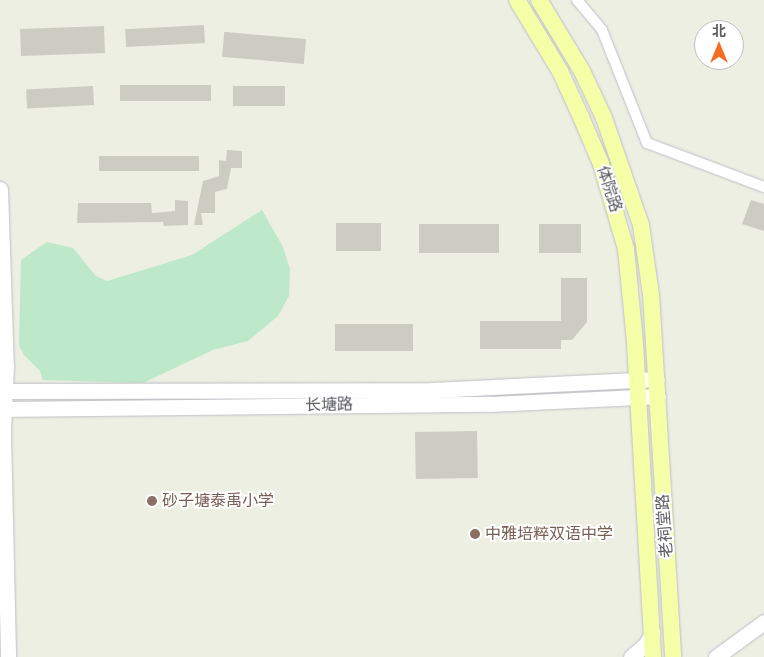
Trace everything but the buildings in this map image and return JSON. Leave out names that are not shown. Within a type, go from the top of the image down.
[{"type":"main road","name":"体院路","points":[[517,0],[564,80],[602,164],[618,214],[631,287],[638,397]]},
{"type":"main road","name":"体院路","points":[[540,0],[582,71],[604,118],[634,200],[651,294],[658,396]]},
{"type":"main road","points":[[0,189],[2,409],[8,657]]},
{"type":"main road","name":"长塘路","points":[[2,391],[432,390],[657,379]]},
{"type":"main road","name":"长塘路","points":[[2,409],[490,404],[658,396]]},
{"type":"main road","name":"老祠堂路","points":[[658,396],[673,657]]},
{"type":"main road","name":"老祠堂路","points":[[638,397],[653,657]]},
{"type":"main road","points":[[716,657],[764,622]]},
{"type":"main road","points":[[631,657],[646,644],[652,633]]},
{"type":"street","points":[[577,0],[602,30],[647,143],[764,187]]},
{"type":"green space","points":[[262,210],[283,247],[290,269],[289,296],[278,316],[248,341],[213,350],[143,383],[43,380],[40,371],[24,355],[19,346],[21,260],[47,242],[73,248],[96,276],[107,281],[192,255]]},
{"type":"place","name":"砂子塘泰禹小学","points":[[152,501]]},
{"type":"place","name":"中雅培粹双语中学","points":[[475,534]]}]
